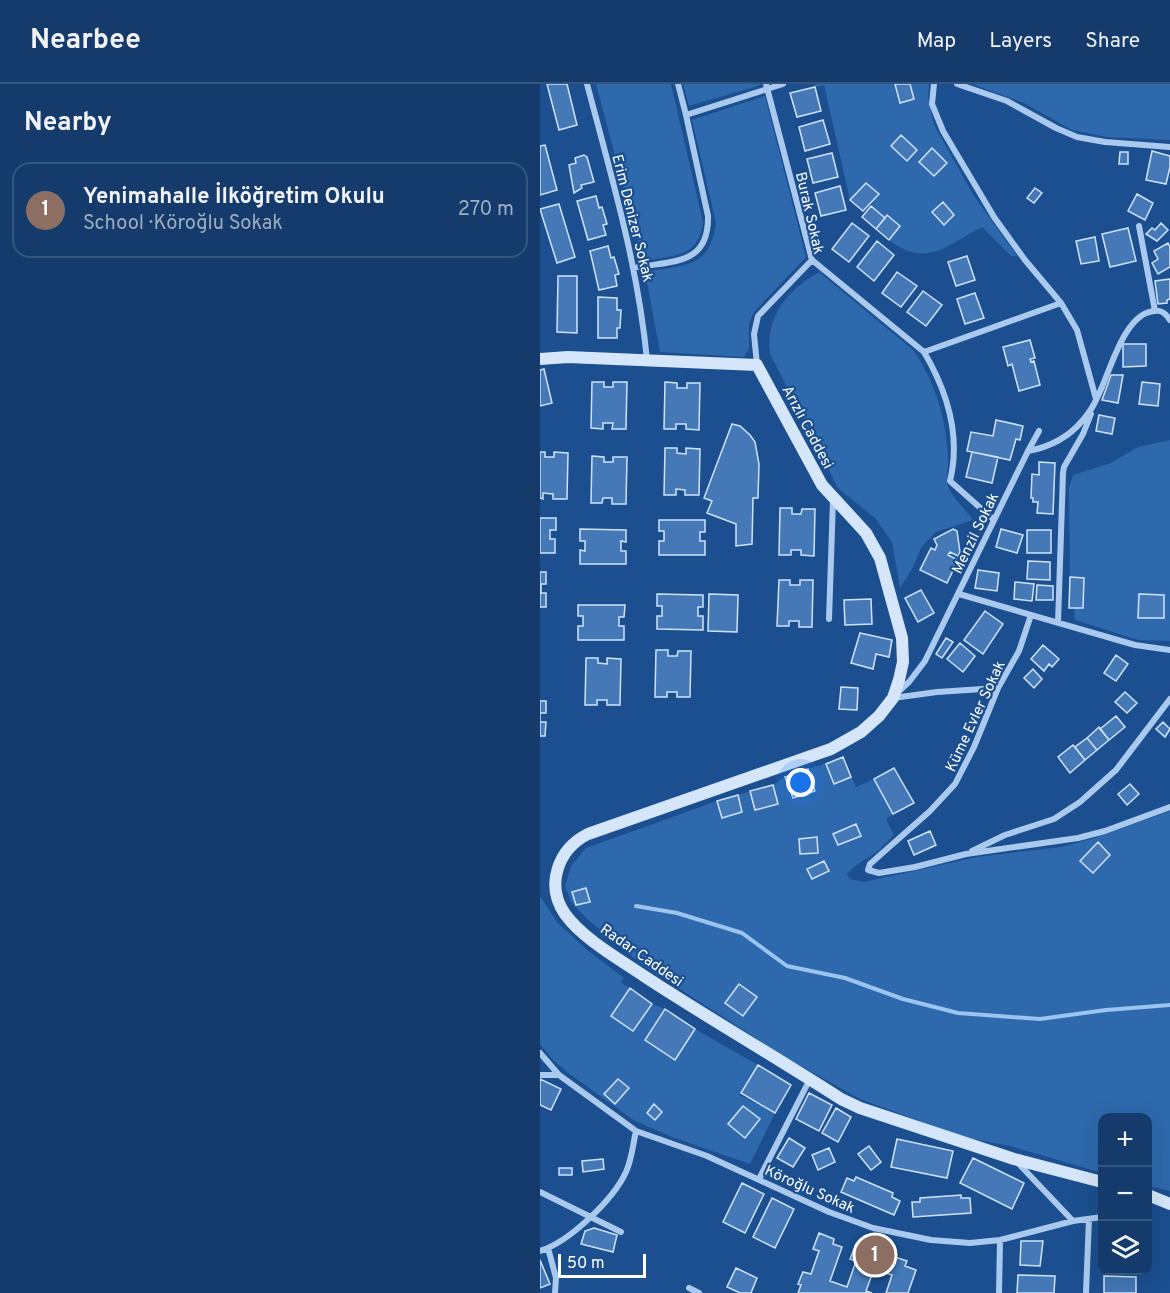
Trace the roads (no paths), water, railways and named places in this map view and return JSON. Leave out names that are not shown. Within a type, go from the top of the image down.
[{"type":"street","name":"Erim Denizer Sokak","points":[[587,84],[634,268],[647,360]]},
{"type":"street","points":[[634,268],[696,254],[704,246],[708,231],[708,216],[678,84]]},
{"type":"street","points":[[686,115],[767,87],[783,84]]},
{"type":"street","points":[[934,84],[932,104],[943,131],[994,217],[1025,260],[1061,303],[1077,330],[1096,400],[1072,431],[1052,445],[1028,451]]},
{"type":"street","points":[[957,84],[1007,101],[1077,137],[1105,142],[1170,147]]},
{"type":"street","name":"Burak Sokak","points":[[757,365],[754,334],[758,316],[812,260],[767,87]]},
{"type":"street","points":[[1139,226],[1155,311]]},
{"type":"street","points":[[812,260],[924,352],[944,392],[953,429],[955,447],[950,481],[994,519]]},
{"type":"street","points":[[924,352],[1061,303]]},
{"type":"street","points":[[1058,622],[1063,473],[1067,461],[1083,434],[1117,350],[1126,334],[1144,314],[1155,311],[1163,312],[1170,320]]},
{"type":"street","points":[[540,359],[647,360],[757,365]]},
{"type":"street","name":"Arızlı Caddesi","points":[[757,365],[813,471],[833,499],[866,532],[881,560],[903,650],[899,680],[893,698]]},
{"type":"street","name":"Menzil Sokak","points":[[893,698],[925,661],[1039,431]]},
{"type":"street","points":[[829,619],[833,499]]},
{"type":"street","points":[[959,594],[1135,645],[1170,650]]},
{"type":"street","name":"Küme Evler Sokak","points":[[1031,615],[1019,651],[998,688],[974,747],[955,784],[930,811],[868,867],[871,872],[879,873],[915,867],[966,854],[1078,838],[1105,831],[1170,807]]},
{"type":"street","points":[[893,698],[937,692],[998,688]]},
{"type":"street","name":"Radar Caddesi","points":[[893,698],[879,716],[849,740],[831,749],[588,834],[572,843],[566,849],[557,869],[556,894],[559,904],[581,931],[616,958],[860,1108],[1014,1159],[1098,1181]]},
{"type":"street","name":"Küme Evler Sokak","points":[[966,854],[1005,835],[1054,819],[1080,802],[1116,770],[1170,699]]},
{"type":"street","name":"Köroğlu Sokak","points":[[540,1053],[559,1075],[636,1131],[707,1156],[829,1212],[873,1228],[957,1243],[1000,1240],[1073,1221],[1098,1218]]},
{"type":"street","points":[[540,1075],[559,1075]]},
{"type":"street","points":[[759,1179],[810,1079]]},
{"type":"street","points":[[540,1251],[567,1238],[606,1199],[626,1172],[636,1131]]},
{"type":"street","points":[[1014,1159],[1073,1221]]},
{"type":"street","points":[[540,1192],[621,1232]]},
{"type":"street","points":[[1152,1199],[1170,1204]]},
{"type":"street","points":[[1086,1293],[1089,1219]]},
{"type":"street","points":[[999,1293],[1000,1240]]},
{"type":"street","points":[[548,1248],[556,1278],[555,1293]]},
{"type":"street","points":[[689,1288],[699,1293]]},
{"type":"waterway","points":[[636,906],[677,913],[742,933],[787,966],[845,978],[903,999],[958,1013],[1040,1019],[1106,1010],[1170,1005]]},
{"type":"place","name":"Yenimahalle İlköğretim Okulu","points":[[875,1255]]}]
